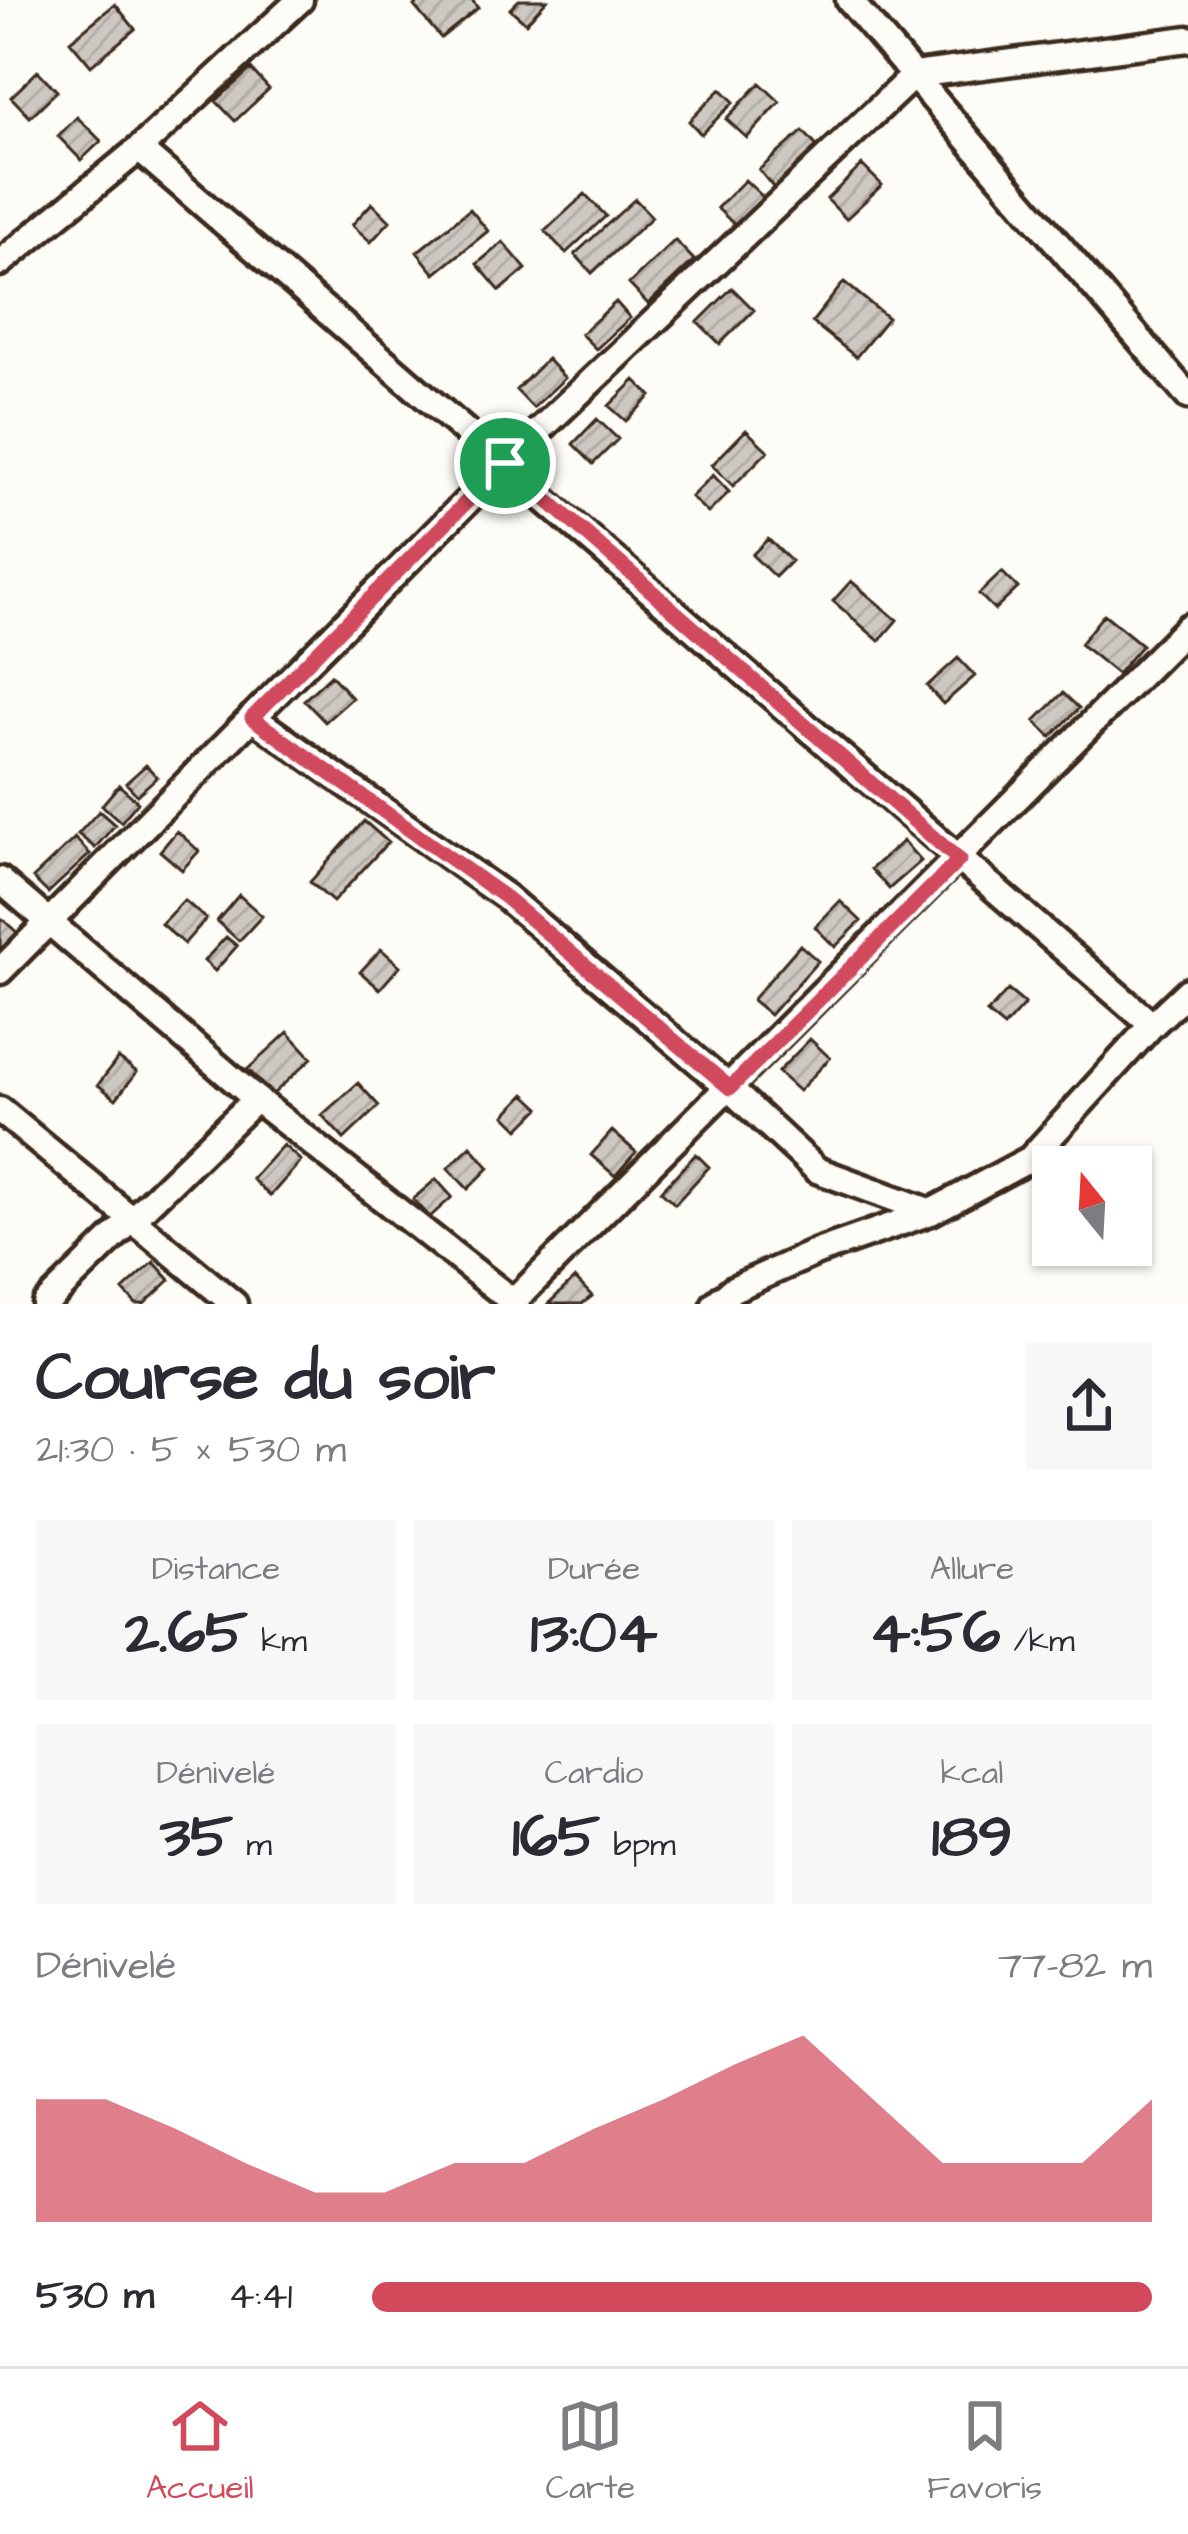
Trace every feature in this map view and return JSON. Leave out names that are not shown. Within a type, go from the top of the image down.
[{"type":"street","points":[[0,263],[140,149],[300,0]]},
{"type":"street","points":[[849,0],[1188,396]]},
{"type":"street","points":[[0,971],[505,463],[914,75],[1188,39]]},
{"type":"street","points":[[140,149],[1152,1024]]},
{"type":"street","points":[[0,880],[256,1100],[514,1303],[1188,627]]},
{"type":"street","points":[[252,718],[506,898],[730,1088],[817,1170],[931,1212]]},
{"type":"street","points":[[716,1304],[733,1288],[931,1212],[1030,1159],[1152,1024],[1188,991]]},
{"type":"street","points":[[45,1304],[256,1100]]},
{"type":"street","points":[[0,1110],[234,1304]]},
{"type":"building","points":[[421,0],[472,0],[478,8],[441,38],[414,6]]},
{"type":"building","points":[[519,0],[547,0],[526,23],[510,9]]},
{"type":"building","points":[[115,4],[135,29],[91,66],[70,41]]},
{"type":"building","points":[[251,69],[269,89],[235,121],[216,101]]},
{"type":"building","points":[[38,71],[57,91],[30,117],[11,97]]},
{"type":"building","points":[[760,83],[780,102],[747,138],[726,119]]},
{"type":"building","points":[[721,89],[734,102],[701,134],[689,121]]},
{"type":"building","points":[[77,117],[101,141],[81,160],[58,136]]},
{"type":"building","points":[[803,131],[822,152],[777,192],[759,170]]},
{"type":"building","points":[[862,165],[882,185],[846,219],[827,199]]},
{"type":"building","points":[[745,180],[764,198],[736,226],[717,208]]},
{"type":"building","points":[[585,194],[606,216],[566,253],[545,231]]},
{"type":"building","points":[[635,199],[652,217],[592,273],[575,254]]},
{"type":"building","points":[[372,203],[390,221],[371,242],[352,225]]},
{"type":"building","points":[[470,209],[488,231],[435,274],[417,252]]},
{"type":"building","points":[[675,240],[694,260],[648,304],[629,284]]},
{"type":"building","points":[[503,242],[526,269],[500,291],[477,264]]},
{"type":"building","points":[[844,282],[888,318],[856,357],[812,322]]},
{"type":"building","points":[[732,288],[754,310],[720,344],[698,322]]},
{"type":"building","points":[[616,302],[630,318],[596,349],[581,334]]},
{"type":"building","points":[[547,359],[565,378],[533,408],[516,390]]},
{"type":"building","points":[[635,380],[651,396],[626,421],[609,406]]},
{"type":"building","points":[[597,419],[618,439],[593,464],[573,444]]},
{"type":"building","points":[[746,430],[768,451],[733,486],[712,465]]},
{"type":"building","points":[[713,475],[729,492],[708,513],[691,497]]},
{"type":"building","points":[[768,539],[791,561],[775,577],[752,555]]},
{"type":"building","points":[[1002,572],[1018,588],[995,610],[979,594]]},
{"type":"building","points":[[851,581],[897,620],[879,641],[833,601]]},
{"type":"building","points":[[1104,614],[1142,645],[1117,674],[1080,644]]},
{"type":"building","points":[[958,658],[975,676],[943,704],[927,686]]},
{"type":"building","points":[[331,675],[352,698],[325,722],[304,700]]},
{"type":"building","points":[[1063,693],[1079,708],[1051,737],[1035,721]]},
{"type":"building","points":[[146,765],[157,777],[137,795],[126,783]]},
{"type":"building","points":[[119,785],[138,802],[121,822],[102,805]]},
{"type":"building","points":[[99,811],[115,825],[95,848],[78,834]]},
{"type":"building","points":[[364,821],[388,842],[333,902],[310,882]]},
{"type":"building","points":[[177,831],[199,851],[182,870],[160,851]]},
{"type":"building","points":[[75,838],[90,854],[48,893],[33,878]]},
{"type":"building","points":[[903,841],[921,861],[889,889],[871,869]]},
{"type":"building","points":[[239,895],[262,916],[239,941],[217,921]]},
{"type":"building","points":[[184,900],[206,919],[184,944],[161,924]]},
{"type":"building","points":[[840,901],[861,921],[835,947],[815,927]]},
{"type":"building","points":[[0,917],[20,935],[0,957]]},
{"type":"building","points":[[226,937],[237,946],[215,971],[204,961]]},
{"type":"building","points":[[800,945],[818,961],[770,1015],[752,1000]]},
{"type":"building","points":[[381,949],[400,966],[380,989],[360,972]]},
{"type":"building","points":[[1008,990],[1025,1004],[1004,1027],[987,1013]]},
{"type":"building","points":[[288,1032],[312,1058],[272,1095],[248,1069]]},
{"type":"building","points":[[810,1039],[830,1058],[799,1091],[778,1072]]},
{"type":"building","points":[[118,1058],[137,1072],[116,1099],[98,1085]]},
{"type":"building","points":[[358,1083],[379,1106],[344,1139],[322,1115]]},
{"type":"building","points":[[525,1094],[540,1108],[519,1129],[505,1115]]},
{"type":"building","points":[[612,1131],[636,1152],[615,1176],[591,1155]]},
{"type":"building","points":[[283,1145],[301,1161],[270,1196],[252,1179]]},
{"type":"building","points":[[471,1146],[489,1168],[468,1189],[448,1168]]},
{"type":"building","points":[[696,1154],[709,1167],[675,1204],[661,1191]]},
{"type":"building","points":[[436,1179],[452,1197],[430,1217],[413,1199]]},
{"type":"building","points":[[154,1262],[170,1280],[144,1304],[136,1304],[123,1290]]},
{"type":"building","points":[[575,1278],[592,1296],[582,1304],[548,1304]]},
{"type":"route","points":[[505,463],[959,860],[730,1088],[506,898],[252,718],[505,463]]}]
